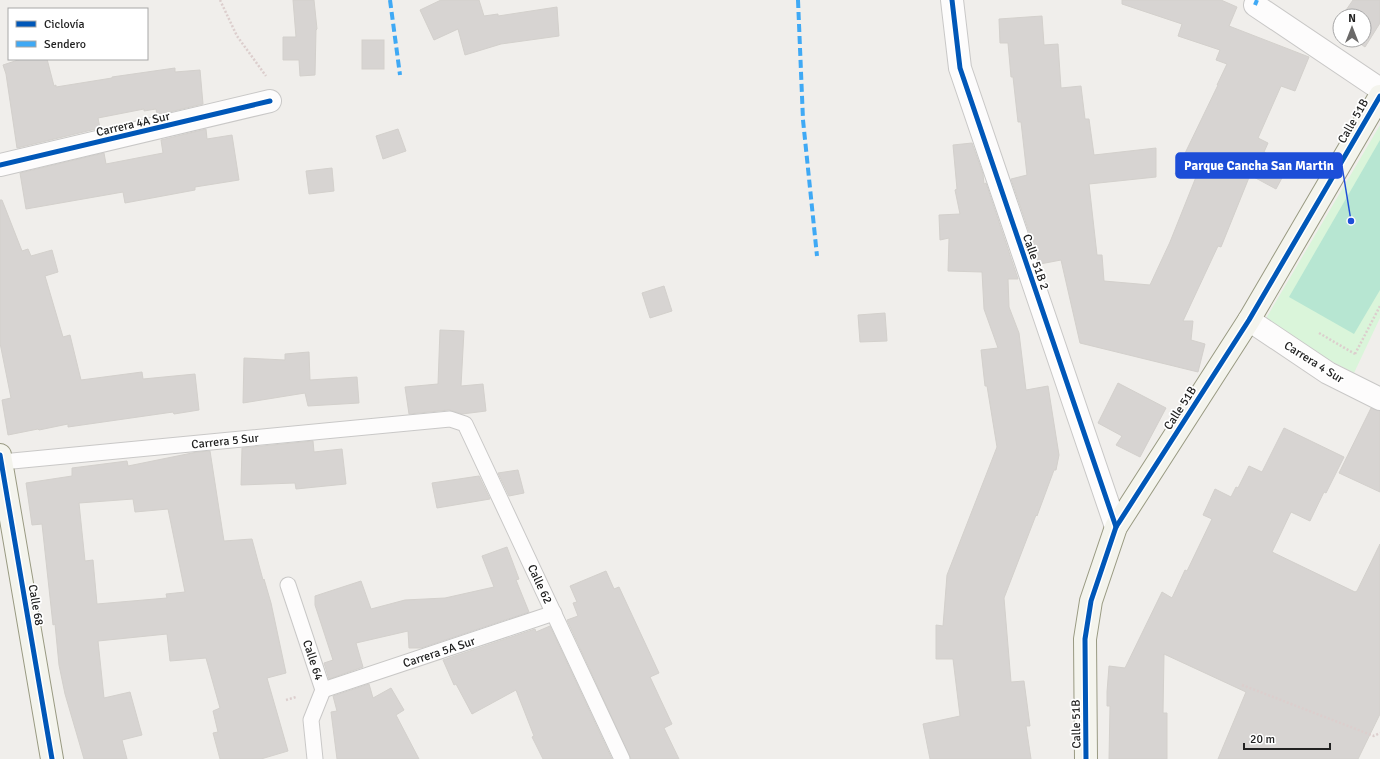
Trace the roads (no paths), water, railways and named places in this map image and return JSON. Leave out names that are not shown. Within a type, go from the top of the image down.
[{"type":"street","name":"Calle 51B 2","points":[[952,0],[960,68],[1116,527]]},
{"type":"street","points":[[1255,5],[1380,89]]},
{"type":"street","name":"Calle 51B","points":[[1086,759],[1085,639],[1091,601],[1116,527],[1249,320],[1380,96]]},
{"type":"street","name":"Carrera 4A Sur","points":[[0,165],[270,101]]},
{"type":"street","name":"Carrera 4 Sur","points":[[1249,320],[1328,373],[1380,399]]},
{"type":"street","name":"Calle 68","points":[[1,460],[52,759]]},
{"type":"lane","name":"Carrera 5 Sur","points":[[1,460],[450,419]]},
{"type":"lane","name":"Calle 62","points":[[450,419],[465,424],[622,759]]},
{"type":"lane","name":"Calle 64","points":[[288,585],[323,690],[311,720],[315,759]]},
{"type":"lane","name":"Carrera 5A Sur","points":[[323,690],[554,613]]},
{"type":"place","name":"Parque Cancha San Martin","points":[[1351,221]]}]
